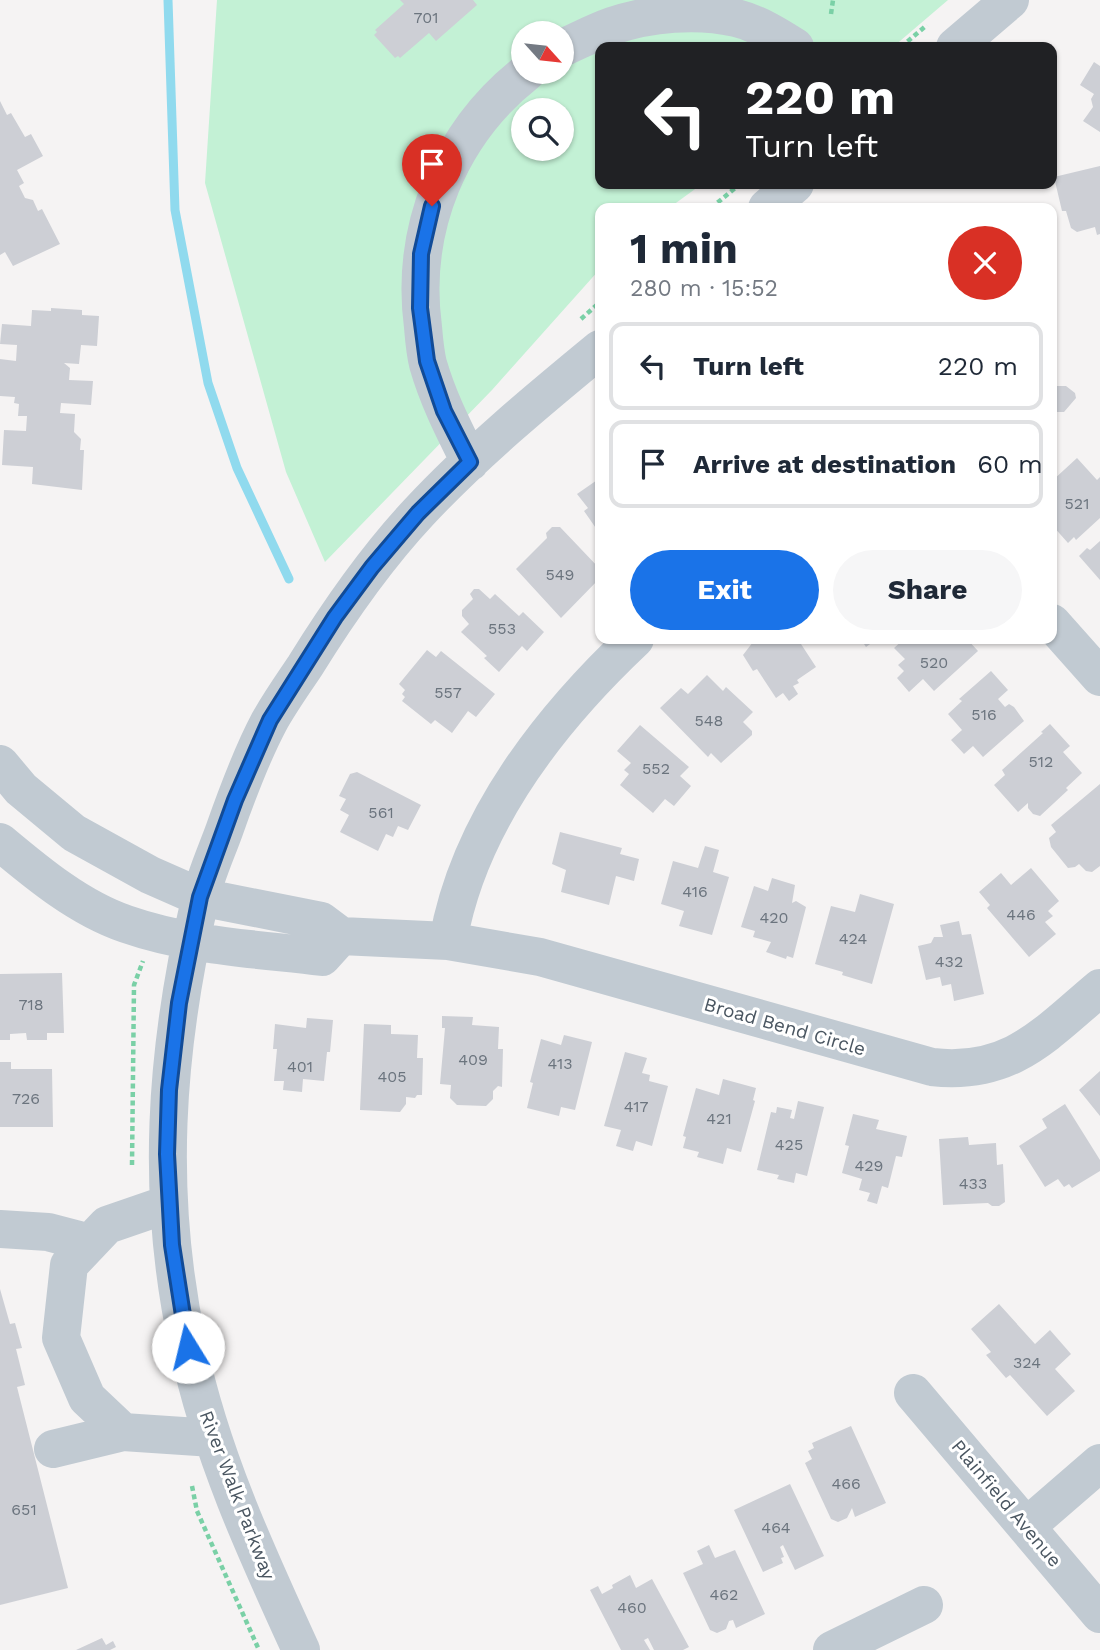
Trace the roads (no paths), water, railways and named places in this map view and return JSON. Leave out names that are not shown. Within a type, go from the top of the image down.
[{"type":"street","points":[[961,42],[1010,0]]},
{"type":"street","points":[[574,43],[613,26],[640,19],[693,13],[738,19],[788,42]]},
{"type":"street","points":[[470,462],[444,411],[427,361],[420,308],[421,254],[432,206],[451,161],[481,117],[515,84]]},
{"type":"street","points":[[773,203],[789,189]]},
{"type":"street","name":"River Walk Parkway","points":[[301,1650],[258,1557],[213,1438],[188,1347],[175,1266],[168,1204],[169,1090],[179,1003],[200,897],[235,800],[270,720],[335,617],[372,567],[418,513],[470,462],[595,353]]},
{"type":"street","points":[[1057,629],[1100,677]]},
{"type":"street","points":[[448,941],[453,913],[471,860],[513,781],[568,708],[630,644]]},
{"type":"street","name":"Broad Bend Circle","points":[[0,764],[21,789],[74,833],[150,875],[200,897],[321,921],[341,936],[448,941],[540,957],[932,1067],[955,1070],[989,1066],[1008,1059],[1037,1041],[1100,988]]},
{"type":"street","points":[[0,842],[34,871],[80,901],[123,923],[192,942],[322,957],[341,936]]},
{"type":"street","points":[[123,1432],[87,1398],[61,1338],[69,1265],[107,1225],[168,1204]]},
{"type":"street","points":[[0,1229],[48,1233],[90,1243]]},
{"type":"street","name":"Plainfield Avenue","points":[[913,1393],[1100,1614]]},
{"type":"street","points":[[53,1448],[123,1432],[213,1438]]},
{"type":"street","points":[[1027,1526],[1100,1463]]},
{"type":"street","points":[[832,1650],[924,1605]]},
{"type":"waterway","points":[[168,0],[175,210],[208,383],[237,468],[289,579]]}]
